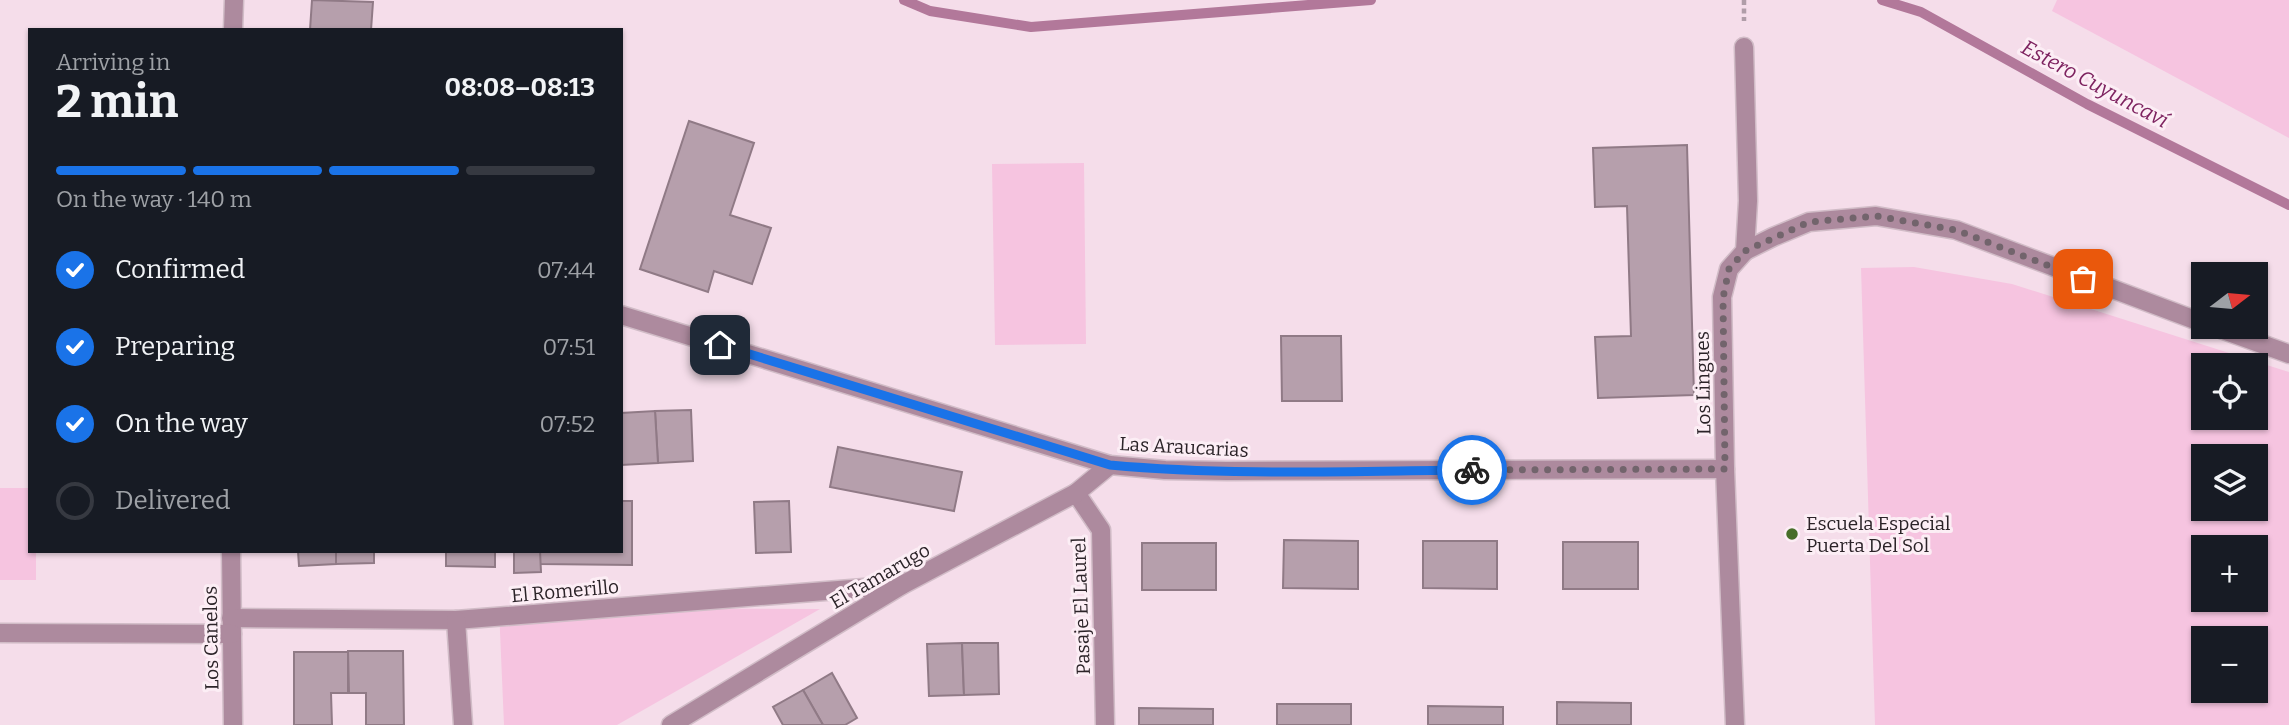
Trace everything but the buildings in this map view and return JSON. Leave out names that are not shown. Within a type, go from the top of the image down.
[{"type":"street","points":[[233,28],[234,0]]},
{"type":"street","name":"Los Lingues","points":[[1735,725],[1725,469],[1723,298],[1729,269],[1745,251],[1748,201],[1744,47]]},
{"type":"street","points":[[1745,251],[1809,222],[1876,216],[1956,230],[2191,318]]},
{"type":"street","name":"Las Araucarias","points":[[623,316],[1110,465],[1165,470],[1227,471],[1725,469]]},
{"type":"street","points":[[2251,340],[2289,354]]},
{"type":"street","name":"El Tamarugo","points":[[671,725],[902,585],[1076,494],[1110,465]]},
{"type":"street","name":"Pasaje El Laurel","points":[[1076,494],[1101,530],[1105,725]]},
{"type":"street","name":"Los Canelos","points":[[231,553],[233,725]]},
{"type":"street","name":"El Romerillo","points":[[0,633],[456,620],[902,585]]},
{"type":"street","points":[[456,620],[463,725]]},
{"type":"shaded area","points":[[2057,0],[2289,0],[2289,138],[2052,11]]},
{"type":"shaded area","points":[[1084,163],[1086,344],[995,345],[992,164]]},
{"type":"shaded area","points":[[1914,267],[2012,284],[2229,353],[2191,353],[2191,430],[2268,430],[2268,365],[2289,372],[2289,725],[1875,725],[1861,268]]},
{"type":"shaded area","points":[[0,488],[28,488],[28,553],[36,553],[36,580],[0,580]]},
{"type":"shaded area","points":[[499,608],[820,609],[617,725],[504,725]]},
{"type":"waterway","name":"Estero Cuyuncaví","points":[[904,0],[930,11],[1031,27],[1371,0]]},
{"type":"waterway","name":"Estero Cuyuncaví","points":[[1882,0],[1921,12],[2087,104],[2289,205]]},
{"type":"way so far","points":[[1472,470],[1725,469],[1723,298],[1729,269],[1745,251],[1809,222],[1876,216],[1956,230],[2083,279]]},
{"type":"place","name":"Escuela Especial Puerta Del Sol","points":[[1792,534]]},
{"type":"route","points":[[720,345],[1110,465],[1165,470],[1227,471],[1472,470]]}]
